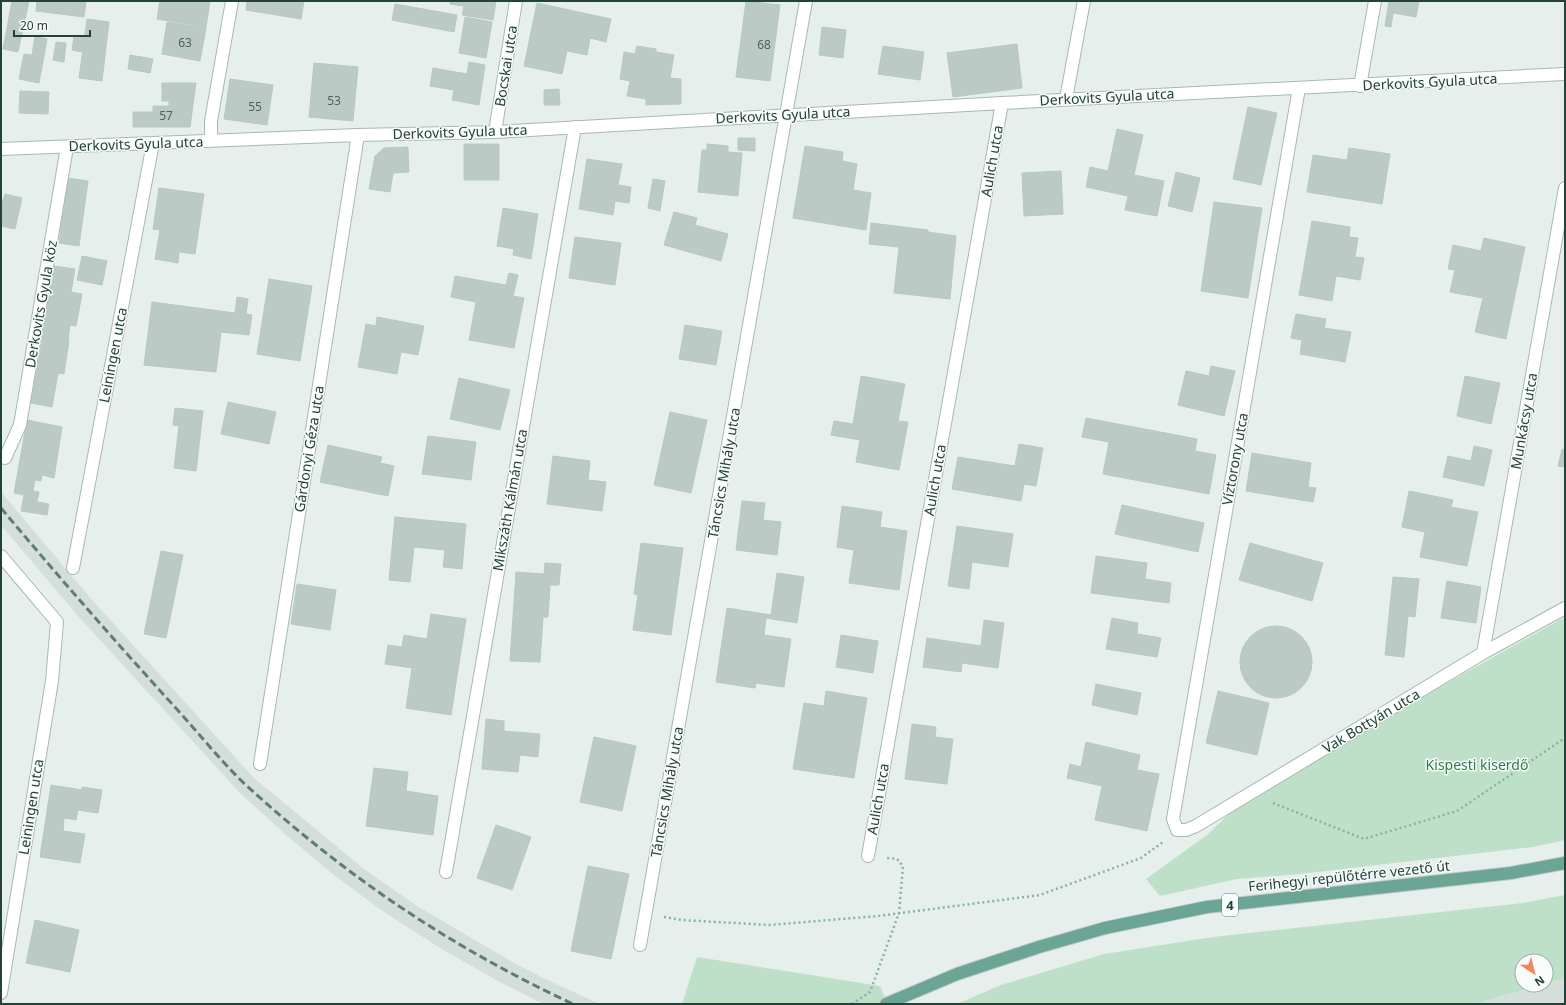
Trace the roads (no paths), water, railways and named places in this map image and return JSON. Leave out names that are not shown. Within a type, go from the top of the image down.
[{"type":"main road","name":"Ferihegyi repülőtérre vezető út","points":[[886,1004],[957,974],[1039,947],[1105,928],[1207,907],[1510,873],[1565,863]]},
{"type":"street","points":[[211,141],[211,121],[232,1]]},
{"type":"street","name":"Bocskai utca","points":[[495,132],[516,1]]},
{"type":"street","name":"Táncsics Mihály utca","points":[[640,945],[806,1]]},
{"type":"street","points":[[1066,100],[1084,1]]},
{"type":"street","points":[[1360,86],[1375,1]]},
{"type":"street","name":"Derkovits Gyula utca","points":[[1,149],[358,135],[495,132],[1002,103],[1360,86],[1565,74]]},
{"type":"street","name":"Víztorony utca","points":[[1178,830],[1173,819],[1300,88]]},
{"type":"street","name":"Aulich utca","points":[[868,856],[1002,103]]},
{"type":"street","name":"Mikszáth Kálmán utca","points":[[446,872],[575,127]]},
{"type":"street","name":"Gárdonyi Géza utca","points":[[260,764],[358,135]]},
{"type":"street","name":"Leiningen utca","points":[[73,568],[153,143]]},
{"type":"street","name":"Derkovits Gyula köz","points":[[5,458],[20,425],[68,147]]},
{"type":"street","name":"Munkácsy utca","points":[[1483,653],[1565,188]]},
{"type":"street","name":"Leiningen utca","points":[[1,556],[57,622],[52,681],[1,992]]},
{"type":"street","name":"Vak Bottyán utca","points":[[1178,830],[1186,830],[1196,826],[1483,653],[1565,608]]},
{"type":"railway","points":[[1,508],[43,558],[219,757],[248,787],[286,820],[363,881],[402,908],[485,959],[573,1004]]},
{"type":"park label","name":"Kispesti kiserdő","points":[[1477,765]]}]
